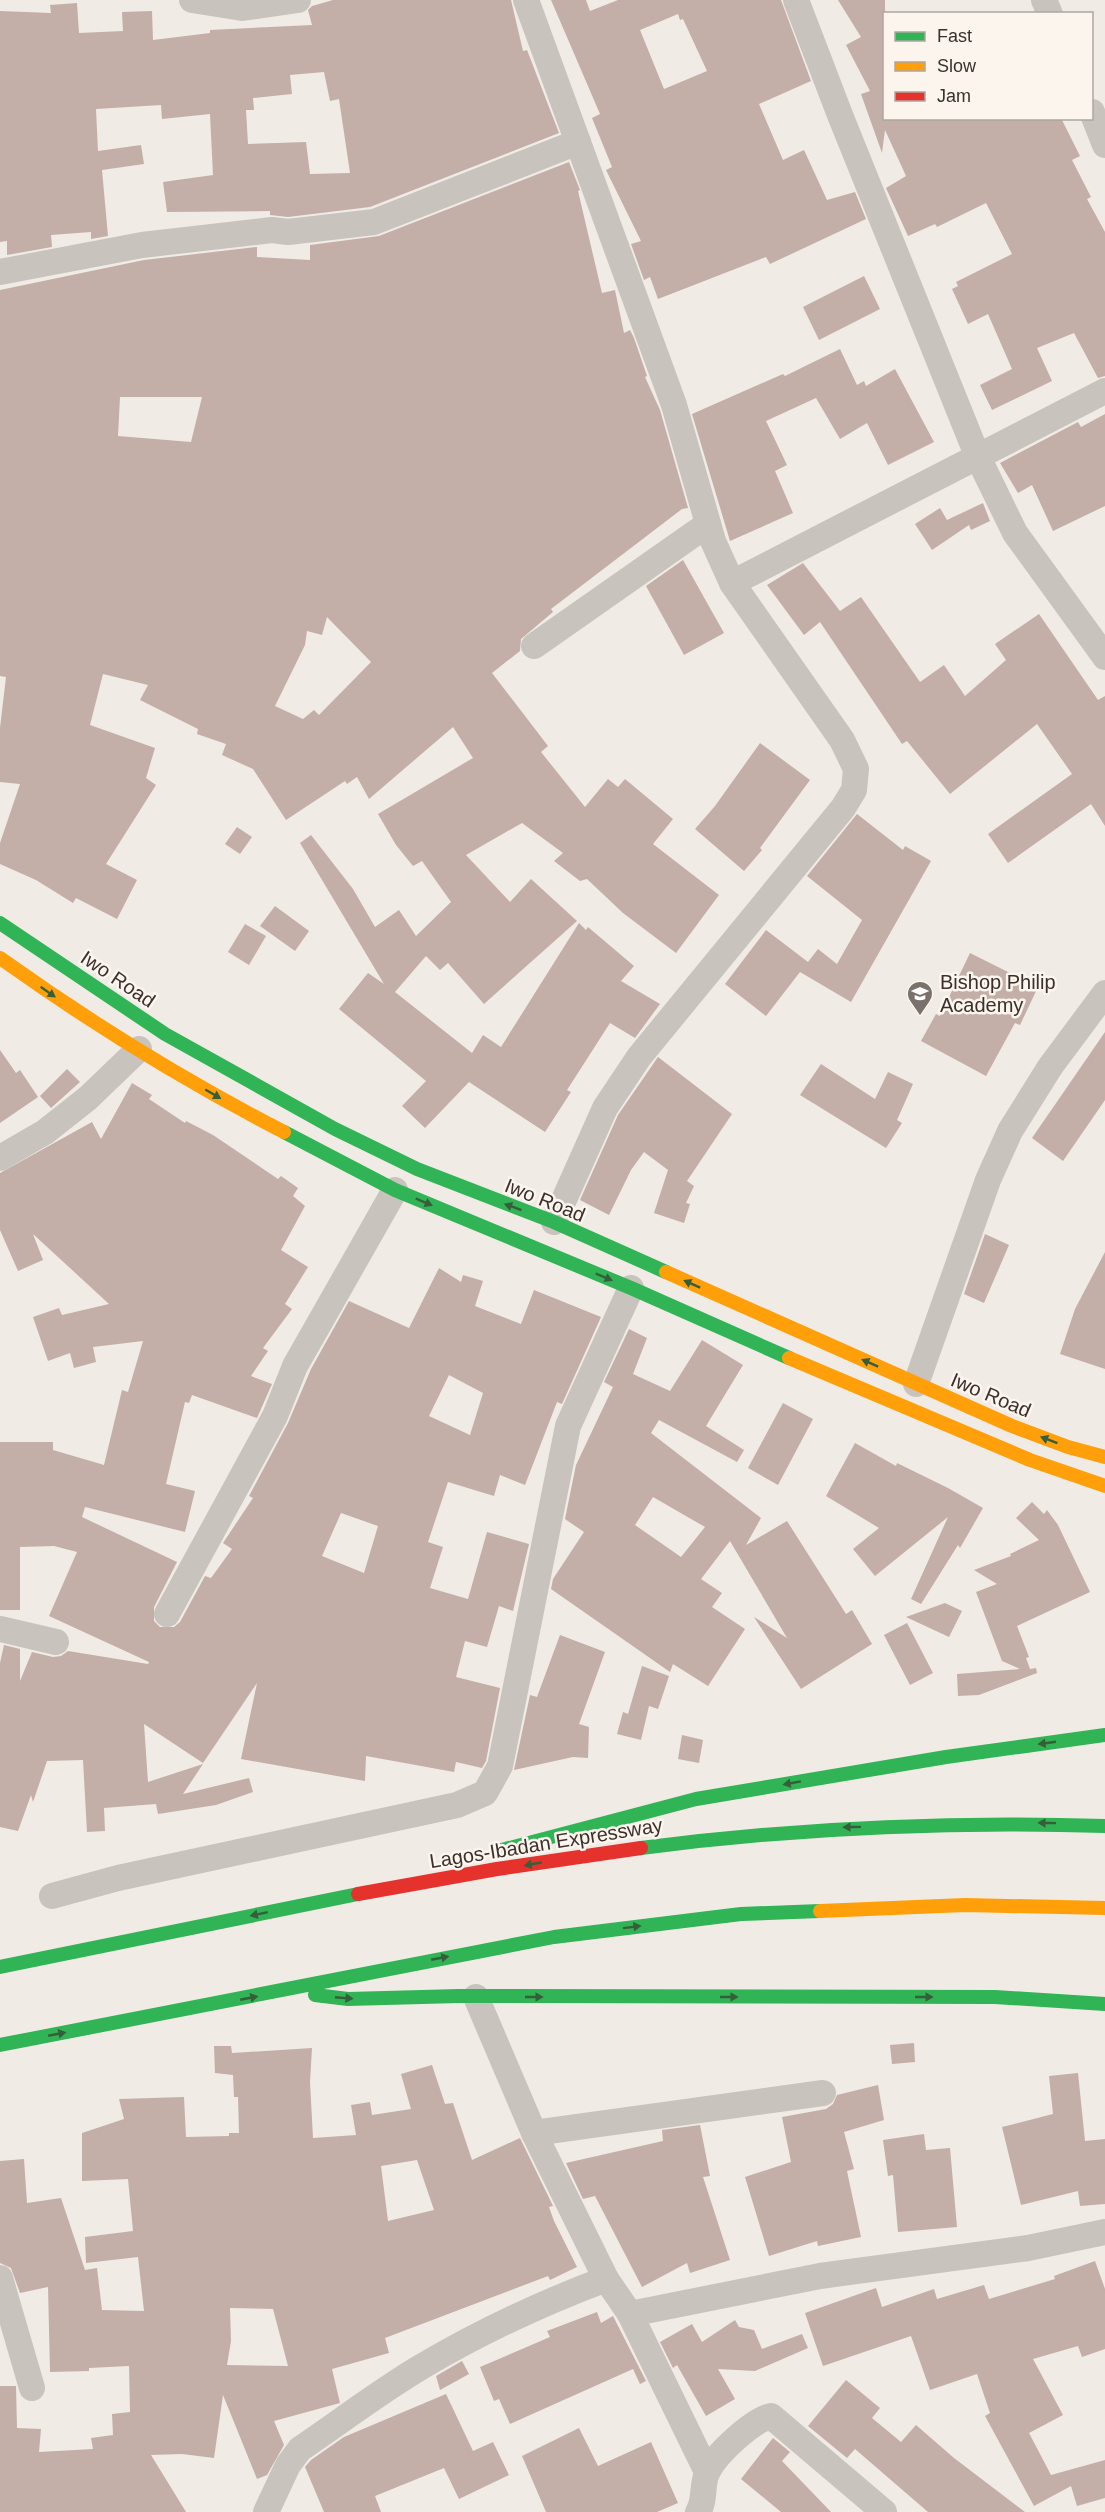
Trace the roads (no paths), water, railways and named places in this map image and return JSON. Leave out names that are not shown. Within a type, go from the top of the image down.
[{"type":"main road","name":"Iwo Road","points":[[0,923],[165,1034],[334,1129],[427,1173],[554,1222],[916,1384],[1029,1432],[1105,1457]]},
{"type":"main road","points":[[0,958],[70,1008],[211,1094],[395,1190],[631,1288],[942,1424],[1030,1460],[1105,1486]]},
{"type":"main road","points":[[489,1854],[696,1799],[946,1757],[1105,1735]]},
{"type":"main road","name":"Lagos-Ibadan Expressway","points":[[0,1966],[298,1905],[639,1846],[729,1835],[849,1827],[1049,1823],[1105,1827]]},
{"type":"main road","points":[[298,1905],[466,1860]]},
{"type":"main road","points":[[0,2045],[554,1937],[741,1914],[965,1905],[1105,1908]]},
{"type":"main road","points":[[286,1991],[348,1999],[476,1996],[994,1997],[1105,2004]]},
{"type":"street","points":[[192,0],[242,8],[298,0]]},
{"type":"street","points":[[526,0],[674,405],[708,524],[732,583],[842,740],[855,769],[854,790],[843,808],[639,1057],[605,1108],[554,1222]]},
{"type":"street","points":[[796,0],[977,455],[1015,533],[1105,657]]},
{"type":"street","points":[[1093,114],[1105,144]]},
{"type":"street","points":[[0,272],[142,245],[272,230],[288,232],[374,222],[578,142]]},
{"type":"street","points":[[732,583],[1105,391]]},
{"type":"street","points":[[534,646],[708,524]]},
{"type":"street","points":[[916,1384],[988,1180],[1010,1131],[1050,1067],[1088,1012],[1105,993]]},
{"type":"street","points":[[0,1158],[45,1132],[88,1098],[139,1049]]},
{"type":"street","points":[[167,1614],[275,1416],[295,1366],[395,1190]]},
{"type":"street","points":[[52,1896],[118,1878],[457,1805],[485,1793],[500,1766],[568,1426],[631,1288]]},
{"type":"street","points":[[0,1629],[56,1642]]},
{"type":"street","points":[[476,1996],[534,2133],[606,2278],[630,2314],[707,2472]]},
{"type":"street","points":[[534,2133],[823,2093]]},
{"type":"street","points":[[630,2314],[820,2276],[1028,2248],[1105,2232]]},
{"type":"street","points":[[0,2278],[32,2388]]},
{"type":"street","points":[[266,2512],[288,2465],[300,2449],[419,2368],[456,2347],[544,2303],[606,2278]]},
{"type":"street","points":[[698,2512],[707,2472],[720,2455],[759,2419],[771,2416],[884,2512]]},
{"type":"place","name":"Bishop Philip Academy","points":[[920,1017]]}]
